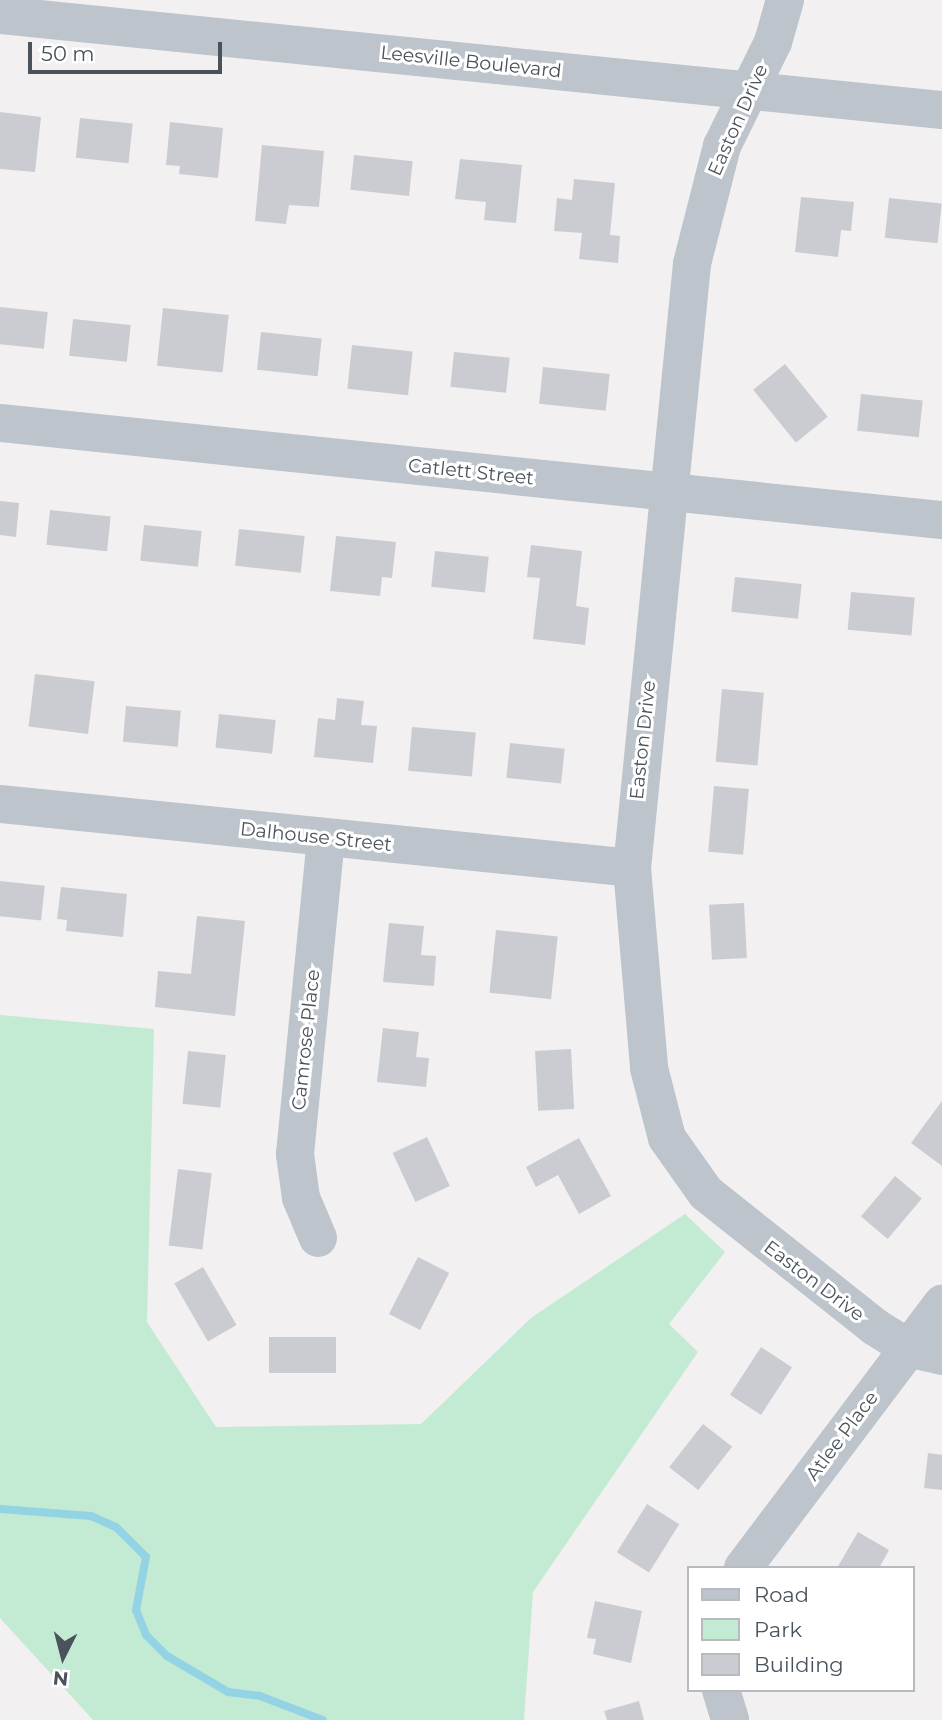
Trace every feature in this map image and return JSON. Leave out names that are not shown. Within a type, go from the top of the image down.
[{"type":"street","name":"Easton Drive","points":[[785,0],[774,41],[722,146],[697,229],[632,868],[649,1068],[667,1138],[688,1173],[729,1215],[925,1352]]},
{"type":"street","name":"Leesville Boulevard","points":[[0,15],[942,110]]},
{"type":"street","name":"Catlett Street","points":[[0,423],[942,520]]},
{"type":"street","name":"Dalhouse Street","points":[[0,804],[632,868]]},
{"type":"street","name":"Camrose Place","points":[[318,1238],[301,1198],[295,1154],[326,839]]},
{"type":"street","name":"Atlee Place","points":[[745,1566],[925,1352],[942,1304]]},
{"type":"street","points":[[722,1692],[730,1720]]},
{"type":"green space","points":[[0,1015],[154,1029],[147,1322],[216,1427],[421,1424],[531,1318],[685,1214],[725,1252],[669,1324],[698,1352],[533,1592],[524,1720],[93,1720],[0,1618]]},
{"type":"building","points":[[0,112],[41,117],[35,172],[0,169]]},
{"type":"building","points":[[80,118],[133,124],[129,163],[76,158]]},
{"type":"building","points":[[170,122],[223,128],[218,178],[179,174],[180,166],[166,165]]},
{"type":"building","points":[[262,145],[324,151],[319,207],[289,205],[286,224],[255,221]]},
{"type":"building","points":[[354,155],[413,161],[409,196],[350,190]]},
{"type":"building","points":[[460,159],[522,165],[516,223],[484,220],[486,202],[455,199]]},
{"type":"building","points":[[574,179],[615,183],[610,235],[620,236],[618,263],[579,259],[582,233],[554,231],[557,198],[572,200]]},
{"type":"building","points":[[801,197],[854,202],[851,231],[841,230],[838,257],[795,252]]},
{"type":"building","points":[[889,198],[942,204],[938,243],[885,238]]},
{"type":"building","points":[[0,307],[48,312],[44,349],[0,344]]},
{"type":"building","points":[[163,308],[229,315],[223,373],[157,366]]},
{"type":"building","points":[[73,319],[131,325],[127,362],[69,356]]},
{"type":"building","points":[[261,332],[322,338],[318,376],[257,370]]},
{"type":"building","points":[[352,345],[413,351],[408,395],[347,389]]},
{"type":"building","points":[[454,352],[510,358],[506,393],[450,387]]},
{"type":"building","points":[[785,364],[828,417],[796,443],[753,390]]},
{"type":"building","points":[[543,367],[610,374],[606,411],[539,404]]},
{"type":"building","points":[[861,394],[923,400],[919,437],[857,431]]},
{"type":"building","points":[[0,501],[19,503],[16,537],[0,535]]},
{"type":"building","points":[[50,510],[111,516],[107,551],[46,545]]},
{"type":"building","points":[[144,525],[202,531],[198,567],[140,561]]},
{"type":"building","points":[[239,529],[305,536],[301,573],[235,566]]},
{"type":"building","points":[[336,536],[396,542],[392,578],[382,577],[380,596],[330,591]]},
{"type":"building","points":[[531,545],[582,551],[576,606],[589,608],[585,645],[533,639],[540,578],[527,577]]},
{"type":"building","points":[[435,551],[489,557],[485,592],[431,587]]},
{"type":"building","points":[[735,577],[802,584],[798,619],[731,612]]},
{"type":"building","points":[[851,592],[915,598],[911,635],[848,630]]},
{"type":"building","points":[[35,674],[95,681],[88,734],[29,727]]},
{"type":"building","points":[[722,689],[764,693],[757,765],[716,762]]},
{"type":"building","points":[[337,698],[364,701],[361,725],[377,726],[373,763],[314,757],[318,718],[335,720]]},
{"type":"building","points":[[126,706],[181,711],[178,747],[123,742]]},
{"type":"building","points":[[219,714],[276,720],[272,754],[215,748]]},
{"type":"building","points":[[412,727],[476,733],[472,776],[408,771]]},
{"type":"building","points":[[510,743],[565,749],[561,784],[506,778]]},
{"type":"building","points":[[714,786],[749,789],[743,855],[708,852]]},
{"type":"building","points":[[0,881],[45,886],[41,921],[0,916]]},
{"type":"building","points":[[61,887],[127,894],[123,937],[66,931],[67,920],[57,919]]},
{"type":"building","points":[[744,903],[747,958],[712,960],[709,905]]},
{"type":"building","points":[[197,916],[245,921],[235,1016],[155,1007],[158,971],[191,974]]},
{"type":"building","points":[[389,923],[424,926],[421,955],[436,956],[434,986],[383,982]]},
{"type":"building","points":[[496,930],[558,936],[551,999],[489,993]]},
{"type":"building","points":[[383,1028],[419,1032],[416,1057],[429,1058],[426,1087],[377,1082]]},
{"type":"building","points":[[571,1049],[574,1109],[538,1111],[535,1051]]},
{"type":"building","points":[[188,1051],[226,1055],[220,1108],[182,1104]]},
{"type":"building","points":[[942,1101],[942,1166],[911,1143]]},
{"type":"building","points":[[427,1137],[450,1186],[415,1202],[393,1153]]},
{"type":"building","points":[[579,1138],[611,1196],[579,1214],[558,1175],[536,1187],[526,1167]]},
{"type":"building","points":[[178,1169],[212,1173],[202,1250],[169,1245]]},
{"type":"building","points":[[895,1176],[922,1198],[888,1239],[861,1217]]},
{"type":"building","points":[[418,1257],[449,1273],[420,1330],[389,1314]]},
{"type":"building","points":[[203,1267],[236,1325],[208,1342],[174,1284]]},
{"type":"building","points":[[269,1337],[336,1337],[336,1373],[269,1373]]},
{"type":"building","points":[[761,1347],[792,1367],[761,1415],[730,1395]]},
{"type":"building","points":[[703,1424],[732,1447],[698,1490],[669,1467]]},
{"type":"building","points":[[928,1453],[942,1455],[942,1490],[924,1488]]},
{"type":"building","points":[[647,1504],[679,1524],[649,1572],[617,1552]]},
{"type":"building","points":[[858,1532],[889,1550],[880,1566],[838,1566]]},
{"type":"building","points":[[595,1601],[642,1611],[631,1663],[593,1654],[596,1639],[587,1638]]},
{"type":"building","points":[[639,1701],[644,1720],[607,1720],[604,1711]]},
{"type":"waterway","points":[[0,1509],[91,1516],[116,1527],[146,1557],[136,1610],[146,1635],[167,1656],[228,1692],[260,1696],[323,1720]]}]
